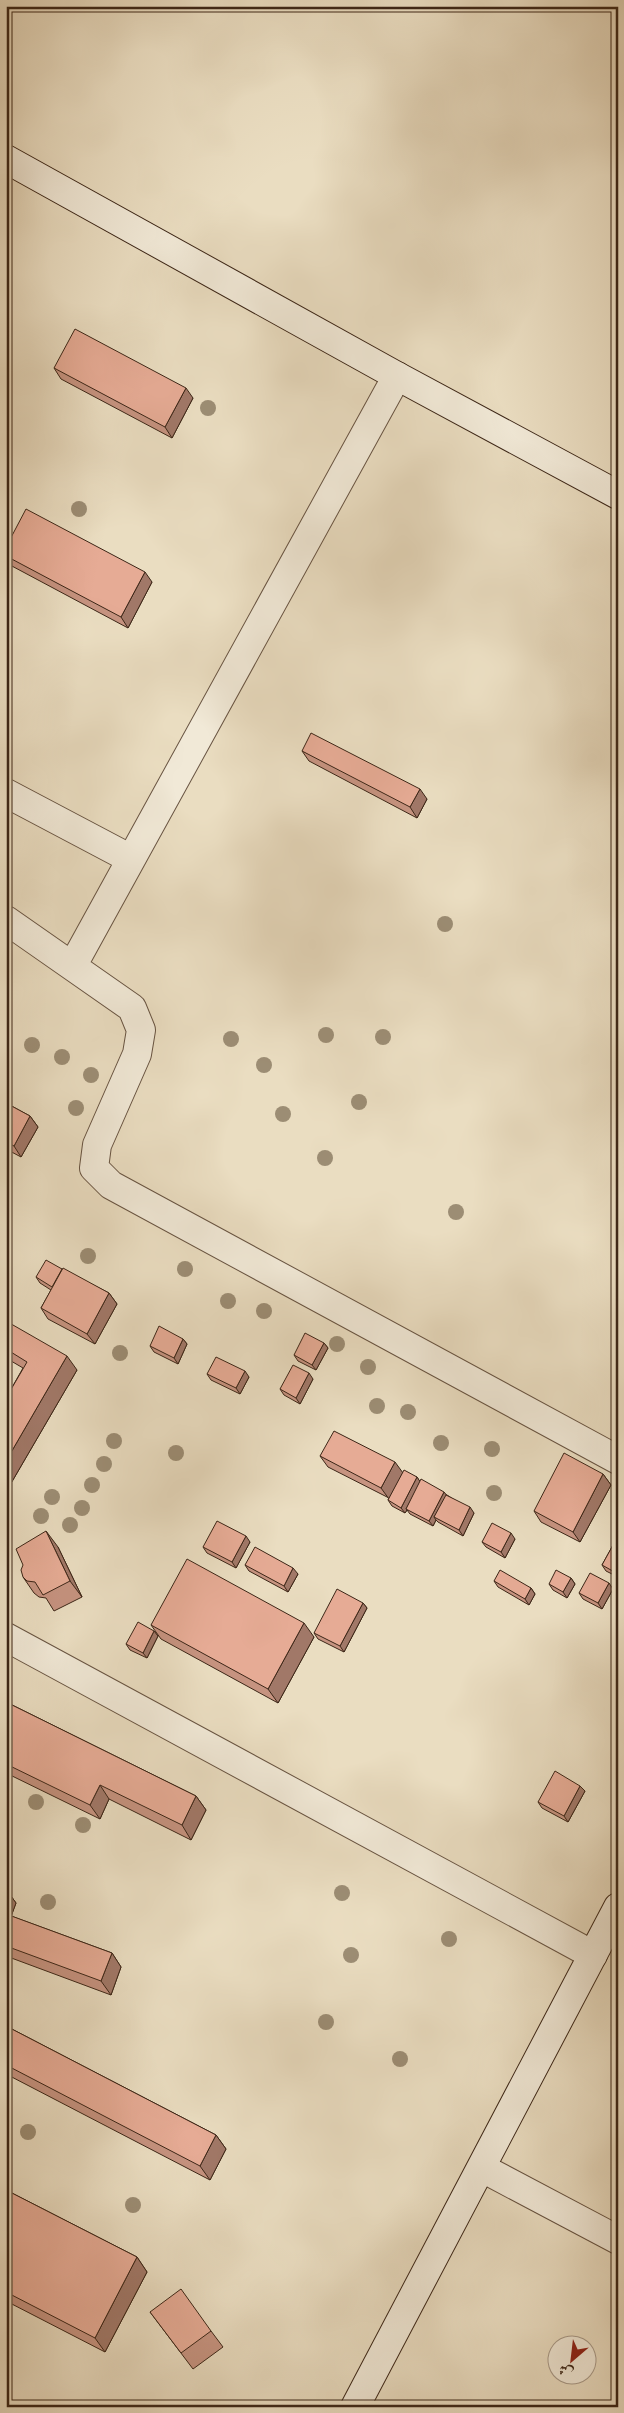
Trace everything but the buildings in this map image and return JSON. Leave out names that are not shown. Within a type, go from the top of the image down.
[{"type":"street","points":[[6,159],[397,376],[618,495]]},
{"type":"street","points":[[73,965],[397,376]]},
{"type":"street","points":[[6,792],[131,859]]},
{"type":"street","points":[[6,920],[132,1008],[140,1030],[137,1054],[96,1145],[94,1168],[111,1185],[618,1460]]},
{"type":"street","points":[[6,1637],[593,1955]]},
{"type":"street","points":[[355,2407],[593,1955],[616,1915]]},
{"type":"street","points":[[482,2168],[618,2240]]}]
